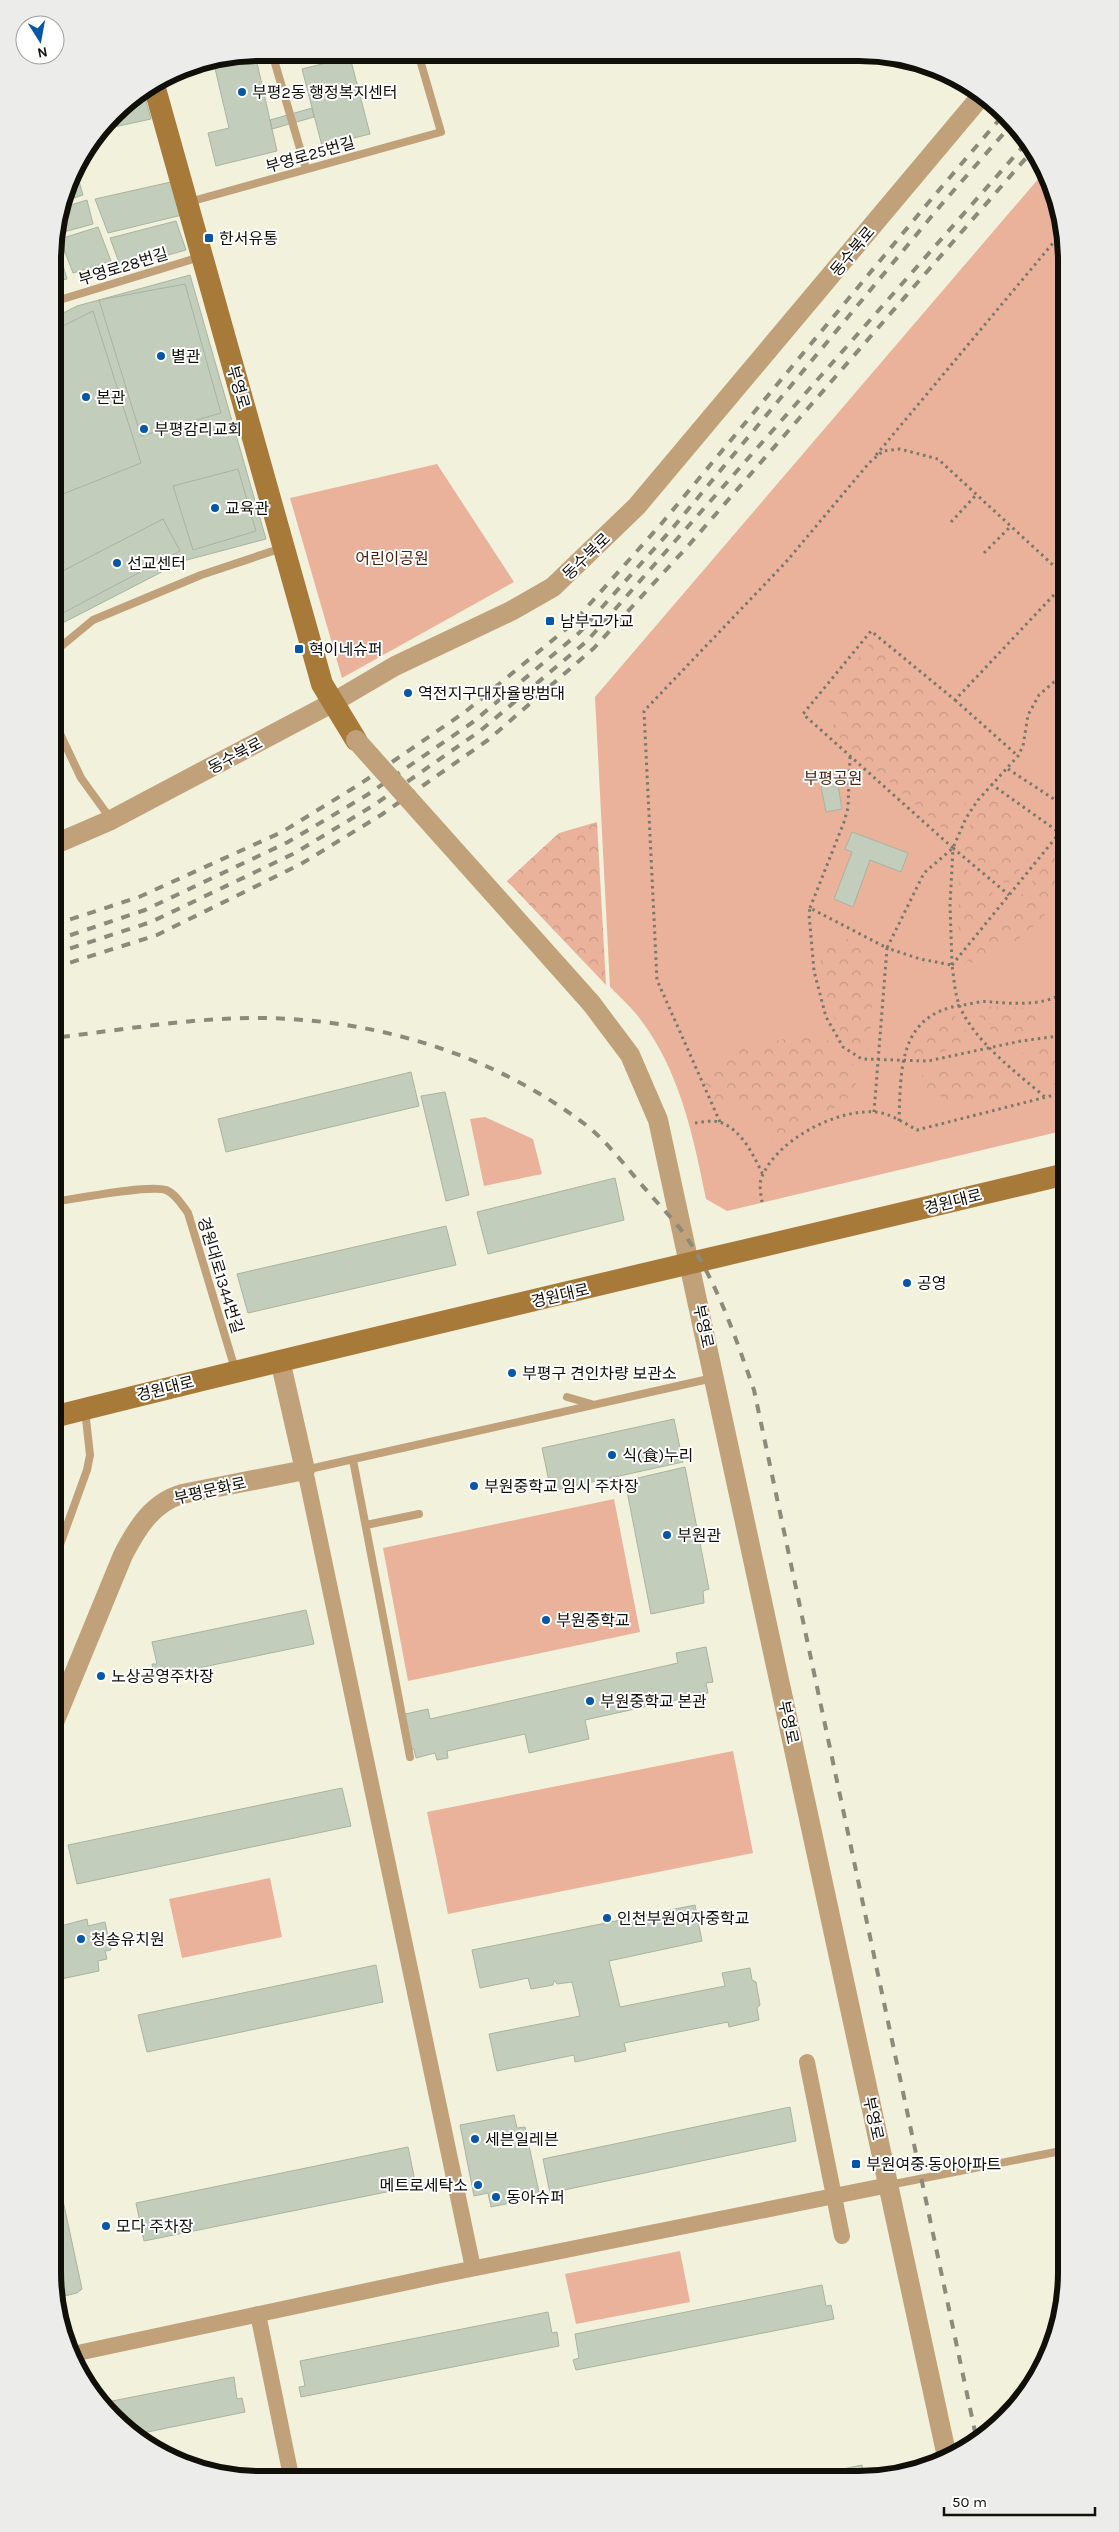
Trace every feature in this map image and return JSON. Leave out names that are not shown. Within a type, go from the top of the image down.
[{"type":"main road","name":"부영로","points":[[156,91],[322,684],[332,704],[356,740]]},
{"type":"main road","name":"경원대로","points":[[61,1414],[280,1360],[690,1265],[1058,1176]]},
{"type":"street","name":"동수북로","points":[[61,842],[111,820],[332,704],[394,666],[511,612],[553,587],[637,506],[977,100]]},
{"type":"street","name":"부영로","points":[[356,740],[591,1003],[630,1055],[658,1120],[947,2450]]},
{"type":"street","points":[[280,1360],[474,2268]]},
{"type":"street","name":"부평문화로","points":[[61,1706],[124,1555],[136,1530],[150,1514],[164,1502],[182,1494],[304,1470]]},
{"type":"street","points":[[807,2062],[842,2236]]},
{"type":"street","points":[[78,2353],[474,2268],[889,2185]]},
{"type":"street","points":[[258,2314],[290,2471]]},
{"type":"lane","points":[[274,61],[306,169]]},
{"type":"lane","name":"부영로25번길","points":[[187,203],[441,132],[420,61]]},
{"type":"lane","name":"부영로28번길","points":[[61,300],[202,256]]},
{"type":"lane","points":[[61,646],[93,620],[201,575],[284,547]]},
{"type":"lane","points":[[61,736],[81,778],[111,820]]},
{"type":"lane","name":"경원대로1344번길","points":[[61,1201],[147,1189],[167,1190],[178,1198],[188,1213],[236,1371]]},
{"type":"lane","points":[[304,1470],[715,1377]]},
{"type":"lane","points":[[566,1397],[593,1405]]},
{"type":"lane","points":[[61,1542],[87,1470],[90,1455],[85,1408]]},
{"type":"lane","points":[[353,1460],[410,1757]]},
{"type":"lane","points":[[366,1525],[419,1514]]},
{"type":"lane","points":[[889,2185],[1058,2152]]},
{"type":"path","points":[[763,1175],[749,1148],[733,1131],[720,1122],[656,980],[644,711],[786,562],[1056,239]]},
{"type":"path","points":[[869,463],[883,451],[900,449],[938,460],[1058,570]]},
{"type":"path","points":[[951,522],[976,495]]},
{"type":"path","points":[[984,553],[1011,526]]},
{"type":"path","points":[[955,700],[1058,591]]},
{"type":"path","points":[[1009,895],[953,848],[803,714],[871,631],[955,700],[1018,756]]},
{"type":"path","points":[[1045,1097],[991,1048],[969,1023],[960,1006],[952,965],[950,905],[953,848],[966,818],[991,784],[1008,769],[1018,756],[1023,746],[1028,715],[1039,695],[1054,682],[1058,681]]},
{"type":"path","points":[[850,756],[848,808],[810,908],[814,971],[826,1016],[843,1047],[862,1059],[877,1061],[928,1061],[1058,1036]]},
{"type":"path","points":[[1008,769],[1058,802]]},
{"type":"path","points":[[991,784],[1058,832]]},
{"type":"path","points":[[952,965],[1058,835]]},
{"type":"path","points":[[874,1112],[887,948],[924,872],[953,848]]},
{"type":"path","points":[[810,908],[887,948],[920,959],[952,965]]},
{"type":"path","points":[[899,1121],[901,1061],[924,1019],[948,1007],[990,1001],[1016,1003],[1046,1000],[1058,995]]},
{"type":"path","points":[[762,1202],[760,1181],[769,1163],[805,1132],[827,1120],[851,1113],[874,1112],[887,1114],[917,1130],[1058,1094]]},
{"type":"path","points":[[695,1123],[720,1122]]},
{"type":"green space","name":"부평공원","points":[[1040,177],[1054,222],[1058,261],[1058,1132],[727,1211],[706,1199],[690,1126],[674,1079],[651,1035],[637,1015],[610,987],[595,697]]},
{"type":"green space","name":"어린이공원","points":[[437,464],[514,582],[342,678],[290,498]]},
{"type":"green space","points":[[873,640],[1009,757],[981,782],[967,801],[949,834],[830,729],[842,714],[825,698]]},
{"type":"green space","points":[[991,792],[1049,836],[1007,885],[960,846],[978,809]]},
{"type":"green space","points":[[597,822],[606,985],[507,881],[559,833]]},
{"type":"green space","points":[[1058,850],[1058,897],[1045,914],[1025,934],[1003,949],[964,965]]},
{"type":"green space","points":[[959,862],[997,897],[958,946]]},
{"type":"green space","points":[[847,939],[861,942],[876,956],[869,1050],[856,1046],[845,1037],[837,1023],[825,989],[819,942],[839,943]]},
{"type":"green space","points":[[980,1006],[1039,1008],[1043,1022],[1039,1030],[1019,1035],[1004,1036],[998,1034],[985,1024],[978,1015]]},
{"type":"green space","points":[[949,1014],[956,1017],[974,1042],[933,1054],[924,1055],[911,1052],[931,1023]]},
{"type":"green space","points":[[822,1031],[837,1054],[857,1067],[855,1091],[841,1105],[795,1125],[774,1143],[739,1105],[710,1098],[702,1075],[732,1050]]},
{"type":"green space","points":[[1033,1048],[1058,1049],[1058,1084],[1055,1085],[1024,1066],[1020,1061],[1021,1054]]},
{"type":"green space","points":[[985,1060],[999,1065],[1016,1082],[1013,1094],[994,1104],[974,1098],[961,1105],[954,1104],[926,1088],[921,1083],[920,1077],[925,1073]]},
{"type":"green space","points":[[485,1117],[533,1139],[542,1174],[484,1186],[470,1119]]},
{"type":"green space","points":[[614,1499],[640,1632],[408,1681],[383,1548]]},
{"type":"green space","points":[[733,1751],[753,1853],[448,1914],[427,1812]]},
{"type":"green space","points":[[270,1878],[282,1937],[182,1958],[169,1899]]},
{"type":"green space","points":[[680,2251],[690,2302],[576,2324],[565,2274]]},
{"type":"building","name":"부평2동 행정복지센터","points":[[257,61],[277,151],[216,166],[208,133],[229,128],[215,67]]},
{"type":"building","points":[[334,61],[351,61],[370,134],[322,146],[302,69]]},
{"type":"building","points":[[145,98],[151,119],[113,127]]},
{"type":"building","points":[[312,108],[314,117],[272,129],[270,120]]},
{"type":"building","points":[[78,179],[83,195],[71,199]]},
{"type":"building","points":[[171,182],[182,215],[108,233],[95,199]]},
{"type":"building","points":[[87,200],[93,224],[63,232],[69,205]]},
{"type":"building","points":[[176,221],[186,250],[121,268],[110,238]]},
{"type":"building","points":[[98,227],[111,261],[73,273],[62,245],[63,238]]},
{"type":"building","points":[[61,259],[67,279],[61,280]]},
{"type":"building","name":"부평감리교회","points":[[190,275],[266,539],[183,561],[61,624],[61,314],[77,306]]},
{"type":"building","name":"별관","points":[[185,284],[221,413],[141,436],[99,300]]},
{"type":"building","name":"본관","points":[[93,311],[141,463],[61,495],[61,327]]},
{"type":"building","name":"교육관","points":[[238,469],[256,531],[193,550],[173,486]]},
{"type":"building","name":"선교센터","points":[[163,519],[180,551],[61,614],[61,572]]},
{"type":"building","points":[[61,552],[64,563],[61,564]]},
{"type":"building","points":[[837,779],[842,809],[826,812],[820,781]]},
{"type":"building","points":[[852,832],[908,853],[901,872],[870,860],[853,907],[834,899],[852,852],[845,849]]},
{"type":"building","points":[[411,1072],[419,1106],[226,1152],[218,1119]]},
{"type":"building","points":[[445,1092],[469,1195],[446,1201],[421,1096]]},
{"type":"building","points":[[615,1178],[624,1220],[488,1254],[477,1212]]},
{"type":"building","points":[[446,1226],[456,1265],[248,1313],[237,1274]]},
{"type":"building","name":"식(食)누리","points":[[674,1419],[683,1462],[551,1491],[542,1448]]},
{"type":"building","name":"부원관","points":[[685,1467],[709,1589],[703,1591],[704,1603],[651,1614],[625,1481]]},
{"type":"building","points":[[306,1610],[314,1644],[155,1677],[152,1664],[157,1664],[152,1642]]},
{"type":"building","name":"부원중학교 본관","points":[[706,1647],[713,1682],[706,1683],[708,1693],[585,1720],[589,1739],[529,1753],[525,1734],[447,1751],[448,1758],[437,1760],[435,1753],[416,1758],[414,1749],[411,1749],[405,1714],[428,1709],[430,1719],[678,1663],[676,1653]]},
{"type":"building","points":[[342,1788],[351,1826],[77,1884],[68,1845]]},
{"type":"building","points":[[695,1905],[702,1941],[609,1961],[620,2007],[725,1986],[722,1973],[750,1968],[752,1980],[756,1982],[760,2005],[757,2008],[759,2020],[729,2027],[728,2022],[624,2043],[626,2051],[575,2062],[574,2055],[497,2071],[489,2034],[580,2016],[572,1982],[557,1984],[554,1980],[553,1985],[531,1989],[528,1978],[480,1988],[472,1950]]},
{"type":"building","name":"청송유치원","points":[[87,1919],[88,1926],[105,1922],[111,1950],[105,1951],[107,1959],[98,1961],[99,1971],[61,1979],[61,1926]]},
{"type":"building","points":[[376,1965],[383,2002],[147,2052],[138,2015]]},
{"type":"building","points":[[790,2107],[796,2141],[550,2193],[543,2159]]},
{"type":"building","points":[[514,2115],[517,2128],[525,2127],[540,2197],[491,2207],[488,2193],[474,2196],[460,2125]]},
{"type":"building","points":[[408,2147],[416,2186],[144,2241],[136,2203]]},
{"type":"building","points":[[61,2191],[82,2289],[77,2293],[63,2296]]},
{"type":"building","points":[[822,2285],[826,2306],[831,2305],[834,2319],[576,2370],[573,2360],[579,2358],[575,2334]]},
{"type":"building","points":[[548,2312],[552,2333],[557,2332],[559,2346],[301,2397],[299,2387],[305,2386],[300,2361]]},
{"type":"building","points":[[234,2377],[237,2399],[242,2398],[245,2412],[143,2433],[110,2401]]},
{"type":"building","points":[[862,2465],[863,2471],[858,2471],[833,2471]]},
{"type":"railway","points":[[61,922],[139,897],[282,832],[360,784],[465,712],[571,625],[662,523],[999,120]]},
{"type":"railway","points":[[61,938],[145,910],[288,842],[367,795],[473,722],[579,633],[671,530],[941,205],[1008,129]]},
{"type":"railway","points":[[61,951],[151,922],[295,853],[374,805],[480,731],[587,641],[1022,147]]},
{"type":"railway","points":[[61,965],[157,935],[301,864],[381,815],[488,740],[594,648],[688,546],[1028,156]]},
{"type":"railway","points":[[61,1037],[188,1021],[265,1018],[308,1020],[350,1026],[392,1034],[434,1046],[474,1061],[513,1079],[550,1100],[586,1125],[610,1148],[685,1235],[716,1290],[754,1390],[975,2433]]},
{"type":"place","name":"부평2동 행정복지센터","points":[[242,92]]},
{"type":"place","name":"한서유통","points":[[209,238]]},
{"type":"place","name":"별관","points":[[161,356]]},
{"type":"place","name":"본관","points":[[86,397]]},
{"type":"place","name":"부평감리교회","points":[[144,429]]},
{"type":"place","name":"교육관","points":[[215,508]]},
{"type":"place","name":"선교센터","points":[[117,563]]},
{"type":"place","name":"남부고가교","points":[[550,621]]},
{"type":"place","name":"혁이네슈퍼","points":[[299,649]]},
{"type":"place","name":"역전지구대자율방범대","points":[[408,693]]},
{"type":"place","name":"공영","points":[[907,1283]]},
{"type":"place","name":"부평구 견인차량 보관소","points":[[512,1373]]},
{"type":"place","name":"식(食)누리","points":[[612,1455]]},
{"type":"place","name":"부원중학교 임시 주차장","points":[[474,1486]]},
{"type":"place","name":"부원관","points":[[667,1535]]},
{"type":"place","name":"부원중학교","points":[[546,1620]]},
{"type":"place","name":"노상공영주차장","points":[[101,1676]]},
{"type":"place","name":"부원중학교 본관","points":[[590,1701]]},
{"type":"place","name":"인천부원여자중학교","points":[[607,1918]]},
{"type":"place","name":"청송유치원","points":[[81,1939]]},
{"type":"place","name":"세븐일레븐","points":[[475,2139]]},
{"type":"place","name":"부원여중·동아아파트","points":[[856,2164]]},
{"type":"place","name":"메트로세탁소","points":[[478,2185]]},
{"type":"place","name":"동아슈퍼","points":[[496,2197]]},
{"type":"place","name":"모다 주차장","points":[[106,2226]]}]
